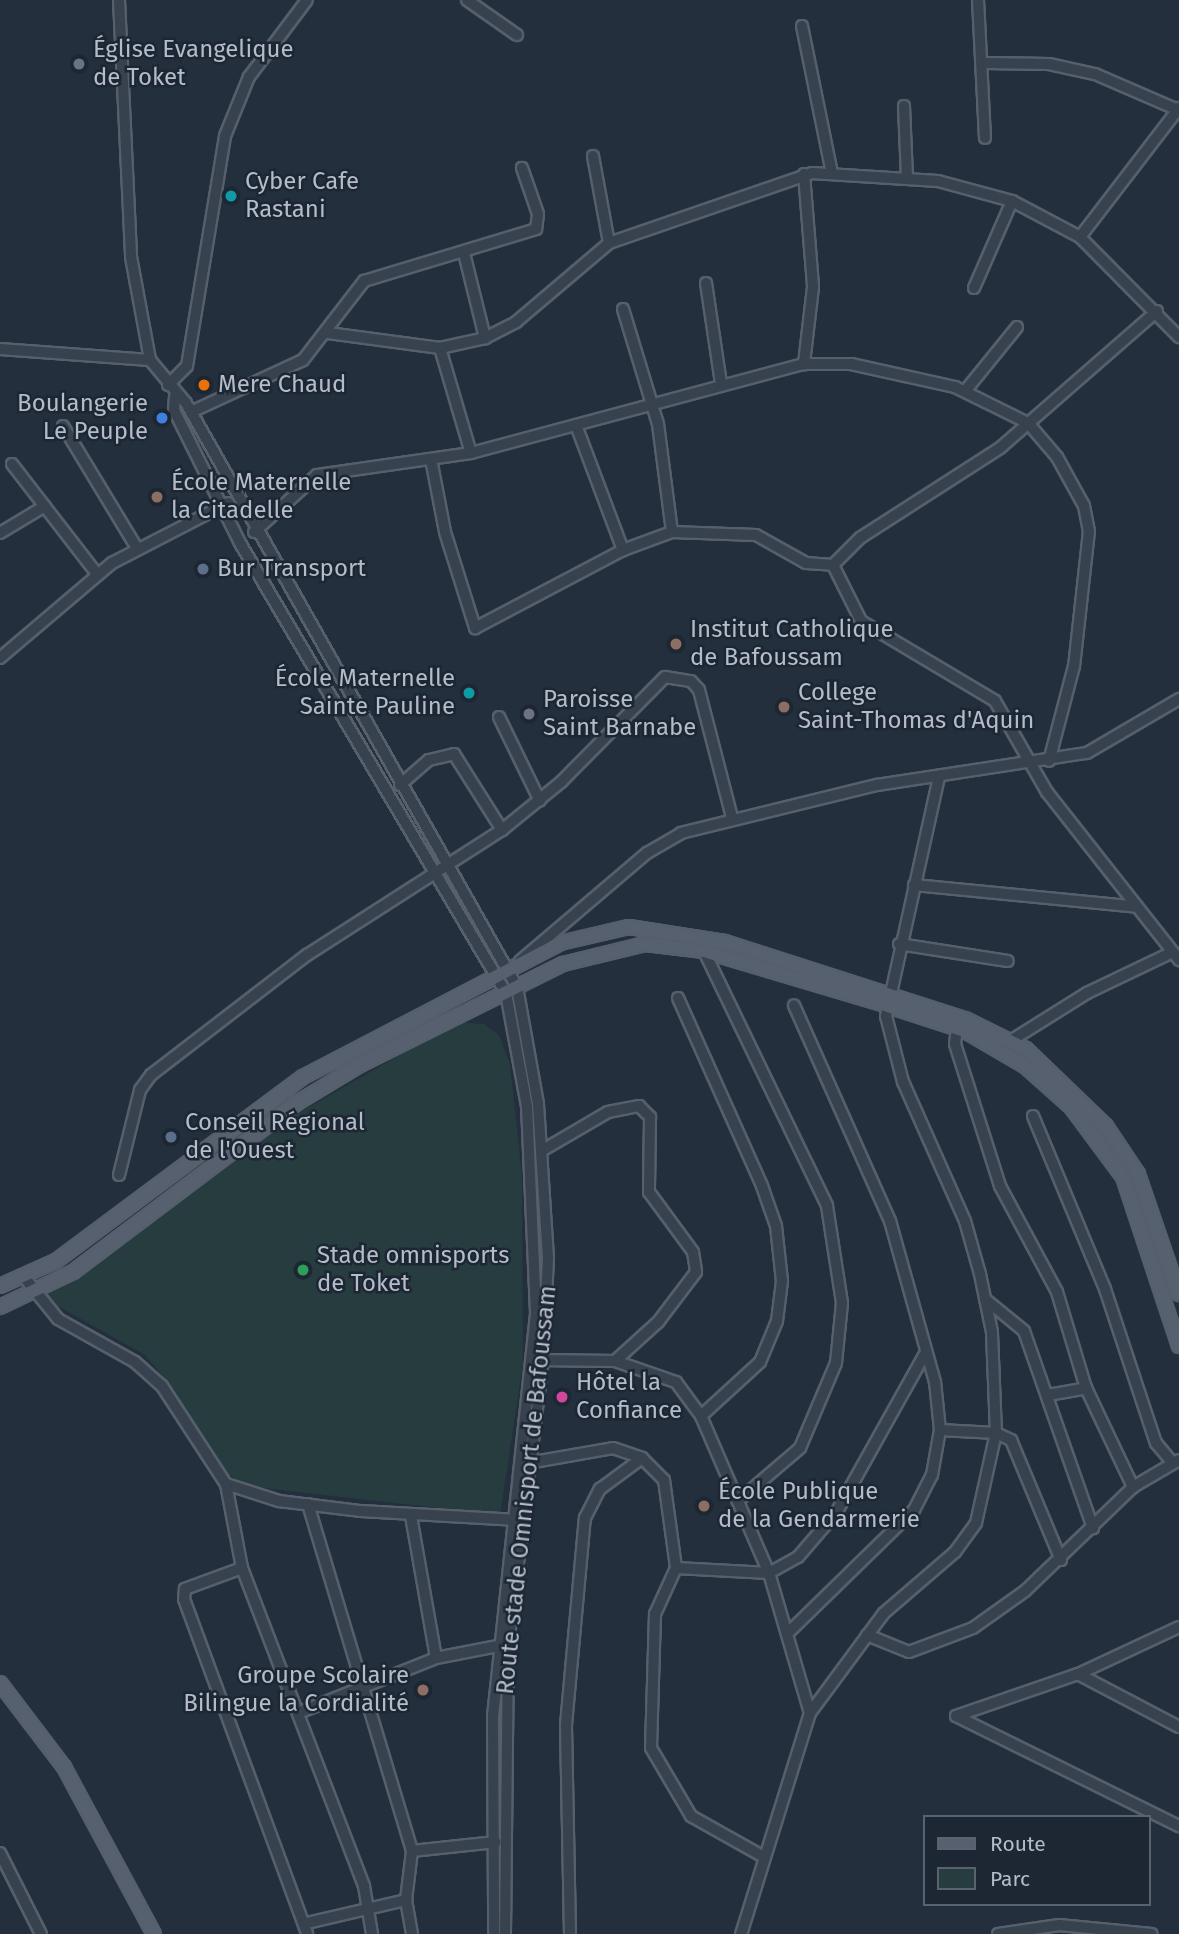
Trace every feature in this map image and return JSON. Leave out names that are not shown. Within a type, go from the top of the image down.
[{"type":"main road","points":[[0,1286],[24,1277],[109,1223],[303,1077],[501,974],[591,934],[661,928],[888,992],[1012,1040],[1069,1085],[1131,1164],[1163,1235],[1179,1294]]},
{"type":"main road","points":[[0,1307],[35,1294],[100,1253],[297,1102],[432,1026],[512,990],[622,946],[704,951],[957,1029],[1025,1066],[1096,1137],[1143,1224],[1174,1310],[1179,1346]]},
{"type":"main road","points":[[0,1683],[76,1787],[154,1934]]},
{"type":"street","points":[[119,0],[131,257],[150,360],[175,396]]},
{"type":"street","points":[[168,385],[187,366],[225,136],[249,77],[307,0]]},
{"type":"street","points":[[978,0],[986,63],[985,138]]},
{"type":"street","points":[[469,1],[517,35]]},
{"type":"street","points":[[802,26],[832,173]]},
{"type":"street","points":[[986,63],[1095,74],[1178,109],[1080,237]]},
{"type":"street","points":[[904,106],[907,177]]},
{"type":"street","points":[[593,156],[608,243]]},
{"type":"street","points":[[191,412],[303,360],[328,333],[364,281],[537,229],[538,214],[522,168]]},
{"type":"street","points":[[328,333],[440,348],[485,338],[516,322],[608,243],[804,174],[832,173],[907,177],[1012,201],[1080,237],[1179,337]]},
{"type":"street","points":[[804,174],[813,287],[804,364]]},
{"type":"street","points":[[974,288],[1012,201]]},
{"type":"street","points":[[464,253],[485,338]]},
{"type":"street","points":[[706,283],[720,383]]},
{"type":"street","points":[[623,309],[669,480],[672,532]]},
{"type":"street","points":[[431,459],[472,627],[573,581],[623,550],[672,532],[756,535],[806,563],[833,565],[860,538],[989,456],[1157,312]]},
{"type":"street","points":[[967,390],[1017,327]]},
{"type":"street","points":[[1,345],[150,360]]},
{"type":"street","points":[[440,348],[471,453]]},
{"type":"street","points":[[254,533],[317,475],[471,453],[720,383],[804,364],[852,364],[967,390],[1028,423],[1068,475],[1088,531],[1074,666],[1049,761]]},
{"type":"street","name":"Route stade Omnisport de Bafoussam","points":[[175,396],[191,412],[254,533],[448,865],[501,974]]},
{"type":"street","name":"Route stade Omnisport de Bafoussam","points":[[175,396],[174,410],[222,506],[436,870],[512,990],[543,1150],[548,1258],[528,1462],[516,1520],[502,1842],[505,1934]]},
{"type":"street","points":[[576,425],[623,550]]},
{"type":"street","points":[[64,426],[138,548]]},
{"type":"street","points":[[12,464],[97,574]]},
{"type":"street","points":[[0,658],[97,574],[138,548],[235,499]]},
{"type":"street","points":[[0,533],[45,506]]},
{"type":"street","points":[[833,565],[861,621],[995,701],[1030,762],[1176,956],[1087,993],[1012,1040]]},
{"type":"street","points":[[119,1175],[140,1090],[151,1075],[307,955],[502,830],[540,801],[665,677],[676,677],[699,690],[732,818]]},
{"type":"street","points":[[501,974],[662,842],[732,818],[939,776],[1049,761],[1100,747],[1178,700]]},
{"type":"street","points":[[499,717],[540,801]]},
{"type":"street","points":[[400,785],[429,760],[454,754],[502,830]]},
{"type":"street","points":[[741,1934],[810,1713],[867,1635],[955,1552],[976,1523],[996,1433],[985,1299],[965,1222],[903,1082],[890,1041],[888,992],[939,776]]},
{"type":"street","points":[[914,885],[1137,906]]},
{"type":"street","points":[[899,944],[1008,961]]},
{"type":"street","points":[[704,951],[827,1206],[842,1303],[836,1363],[805,1438],[779,1472],[738,1501]]},
{"type":"street","name":"Route stade Omnisport de Bafoussam","points":[[494,1934],[489,1842],[498,1646],[538,1360],[532,1168],[512,990]]},
{"type":"street","points":[[678,998],[762,1186],[776,1226],[782,1281],[777,1321],[761,1362],[701,1416]]},
{"type":"street","points":[[789,1632],[914,1510],[932,1475],[940,1430],[926,1352],[890,1222],[794,1005]]},
{"type":"street","points":[[957,1029],[955,1044],[1000,1185],[1057,1292],[1086,1388],[1133,1487]]},
{"type":"street","points":[[543,1150],[608,1112],[639,1106],[650,1116],[649,1192],[693,1252],[696,1272],[658,1322],[615,1361]]},
{"type":"street","points":[[867,1635],[900,1650],[927,1648],[989,1618],[1061,1560],[1133,1487],[1176,1461],[1156,1443],[1105,1289],[1033,1116]]},
{"type":"street","points":[[24,1277],[35,1294],[58,1319],[135,1362],[162,1386],[226,1484],[242,1568],[298,1713],[366,1906],[372,1934]]},
{"type":"street","points":[[985,1299],[1020,1324],[1048,1395],[1093,1528]]},
{"type":"street","points":[[676,1568],[769,1573],[798,1556],[836,1513],[926,1352]]},
{"type":"street","points":[[538,1360],[615,1361],[676,1382],[701,1416],[769,1573],[789,1632],[810,1713]]},
{"type":"street","points":[[1048,1395],[1086,1388]]},
{"type":"street","points":[[940,1430],[996,1433],[1018,1450],[1061,1560]]},
{"type":"street","points":[[528,1462],[613,1448],[642,1458],[664,1480],[676,1568],[655,1614],[652,1748],[691,1816],[764,1857]]},
{"type":"street","points":[[570,1934],[566,1725],[585,1518],[600,1489],[642,1458]]},
{"type":"street","points":[[226,1484],[308,1504],[411,1516],[516,1520]]},
{"type":"street","points":[[308,1504],[360,1688],[412,1851],[406,1900],[412,1934]]},
{"type":"street","points":[[411,1516],[436,1658]]},
{"type":"street","points":[[242,1568],[185,1589],[184,1599],[307,1929],[366,1906],[406,1900]]},
{"type":"street","points":[[1179,1627],[1078,1674],[956,1716],[1179,1826]]},
{"type":"street","points":[[298,1713],[436,1658],[498,1646]]},
{"type":"street","points":[[1078,1674],[1179,1727]]},
{"type":"street","points":[[493,1715],[506,1715]]},
{"type":"street","points":[[412,1851],[502,1842]]},
{"type":"street","points":[[0,1853],[41,1934]]},
{"type":"street","points":[[998,1934],[1060,1930],[1152,1934]]},
{"type":"green space","name":"Stade omnisports de Toket","points":[[457,1022],[484,1024],[499,1035],[510,1064],[522,1176],[523,1364],[500,1515],[246,1486],[218,1468],[175,1391],[145,1355],[40,1296],[278,1125]]},
{"type":"place","name":"Église Evangelique de Toket","points":[[79,64]]},
{"type":"place","name":"Cyber Cafe Rastani","points":[[231,196]]},
{"type":"place","name":"Mere Chaud","points":[[204,385]]},
{"type":"place","name":"Boulangerie Le Peuple","points":[[162,418]]},
{"type":"place","name":"École Maternelle la Citadelle","points":[[157,497]]},
{"type":"place","name":"Bur Transport","points":[[203,569]]},
{"type":"place","name":"Institut Catholique de Bafoussam","points":[[676,644]]},
{"type":"place","name":"École Maternelle Sainte Pauline","points":[[469,693]]},
{"type":"place","name":"College Saint-Thomas d'Aquin","points":[[784,707]]},
{"type":"place","name":"Paroisse Saint Barnabe","points":[[529,714]]},
{"type":"place","name":"Conseil Régional de l'Ouest","points":[[171,1137]]},
{"type":"place","name":"Stade omnisports de Toket","points":[[303,1270]]},
{"type":"place","name":"Hôtel la Confiance","points":[[562,1397]]},
{"type":"place","name":"École Publique de la Gendarmerie","points":[[704,1506]]},
{"type":"place","name":"Groupe Scolaire Bilingue la Cordialité","points":[[423,1690]]}]
